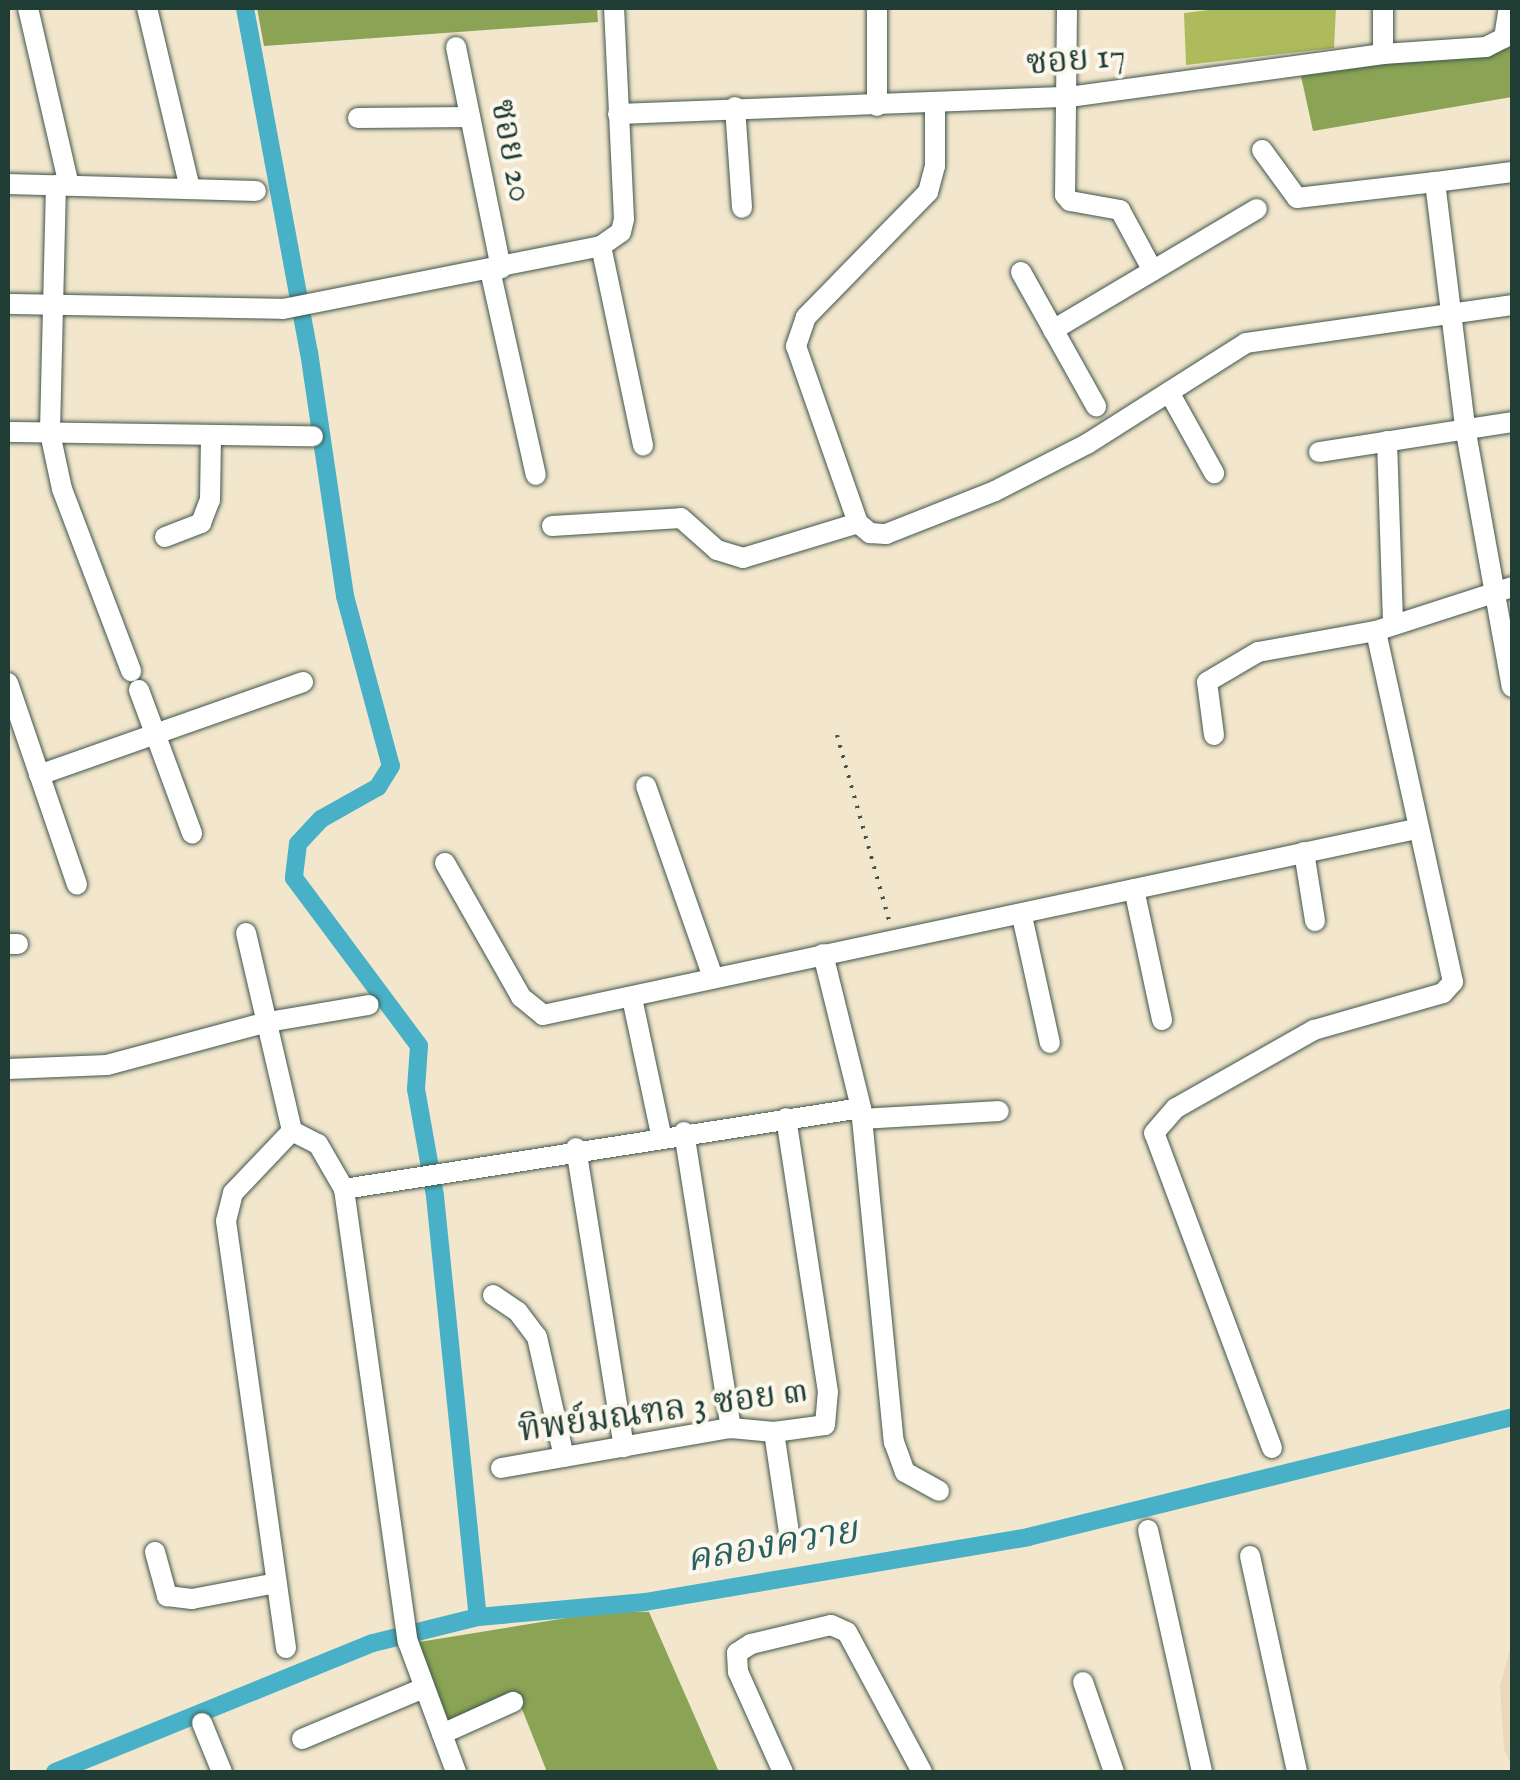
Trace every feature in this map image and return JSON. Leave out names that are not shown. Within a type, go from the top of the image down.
[{"type":"street","points":[[28,8],[62,185],[48,304],[50,433],[62,489],[192,833]]},
{"type":"street","points":[[147,8],[190,189]]},
{"type":"street","points":[[8,304],[283,308],[323,304],[601,246],[621,232],[624,219],[614,8]]},
{"type":"street","points":[[876,106],[877,8]]},
{"type":"street","points":[[1067,8],[1070,97],[1065,195],[1070,202],[1120,210],[1153,270]]},
{"type":"street","points":[[1383,8],[1383,54]]},
{"type":"street","name":"ซอย 17","points":[[618,114],[736,108],[935,106],[1070,97],[1383,54],[1486,46],[1504,38],[1509,8]]},
{"type":"street","name":"ซอย 20","points":[[456,47],[536,475]]},
{"type":"street","points":[[858,523],[796,346],[806,317],[928,192],[935,166],[935,106]]},
{"type":"street","points":[[736,108],[742,208]]},
{"type":"street","points":[[358,118],[470,117]]},
{"type":"street","points":[[1262,150],[1297,198],[1512,172]]},
{"type":"street","points":[[1435,182],[1448,312],[1491,594],[1512,687]]},
{"type":"street","points":[[8,184],[256,191]]},
{"type":"street","points":[[1053,330],[1256,209]]},
{"type":"street","points":[[601,246],[642,446]]},
{"type":"street","points":[[1021,272],[1096,406]]},
{"type":"street","points":[[552,526],[682,518],[716,550],[743,558],[858,523],[886,534],[995,492],[1170,392],[1246,343],[1279,333],[1512,304]]},
{"type":"street","points":[[1170,392],[1214,474]]},
{"type":"street","points":[[1319,452],[1512,422]]},
{"type":"street","points":[[8,432],[312,436]]},
{"type":"street","points":[[165,538],[200,523],[210,500],[211,434]]},
{"type":"street","points":[[1272,1448],[1154,1133],[1176,1108],[1314,1030],[1443,992],[1454,982],[1416,829],[1384,628],[1386,441]]},
{"type":"street","points":[[1214,734],[1207,682],[1258,652],[1384,628],[1512,587]]},
{"type":"street","points":[[40,775],[303,682]]},
{"type":"street","points":[[8,683],[77,884]]},
{"type":"street","points":[[646,786],[714,977]]},
{"type":"street","points":[[445,862],[530,1010],[558,1013],[1416,829]]},
{"type":"street","points":[[1304,852],[1314,922]]},
{"type":"street","points":[[1134,889],[1162,1020]]},
{"type":"street","points":[[1022,916],[1050,1043]]},
{"type":"street","points":[[246,933],[292,1131]]},
{"type":"street","points":[[823,954],[862,1114],[894,1442],[906,1472],[939,1491]]},
{"type":"street","points":[[632,998],[661,1135]]},
{"type":"street","points":[[8,1068],[106,1065],[268,1022],[368,1005]]},
{"type":"street","points":[[344,1189],[576,1148],[786,1118],[999,1112]]},
{"type":"street","name":"ทิพย์มณฑล 3 ซอย ๓","points":[[501,1468],[731,1428],[774,1432],[814,1428],[830,1419],[786,1118]]},
{"type":"street","points":[[292,1131],[318,1144],[344,1189],[402,1612],[408,1642],[456,1772]]},
{"type":"street","points":[[286,1648],[226,1206],[292,1131]]},
{"type":"street","points":[[684,1132],[731,1428]]},
{"type":"street","points":[[576,1148],[624,1447]]},
{"type":"street","points":[[493,1295],[518,1312],[536,1338],[564,1457]]},
{"type":"street","points":[[774,1432],[789,1532]]},
{"type":"street","points":[[1148,1530],[1202,1772]]},
{"type":"street","points":[[156,1552],[167,1596],[192,1599],[277,1583]]},
{"type":"street","points":[[1250,1556],[1296,1772]]},
{"type":"street","points":[[782,1772],[738,1672],[737,1653],[751,1644],[831,1625],[847,1632],[857,1648],[922,1772]]},
{"type":"street","points":[[1083,1682],[1114,1772]]},
{"type":"street","points":[[302,1739],[424,1688]]},
{"type":"street","points":[[442,1734],[513,1702]]},
{"type":"street","points":[[202,1723],[222,1772]]},
{"type":"path","points":[[837,735],[894,938]]},
{"type":"shaded area","points":[[1512,1641],[1512,1766],[1504,1750],[1500,1687]]},
{"type":"green space","points":[[257,8],[597,8],[598,22],[264,46]]},
{"type":"green space","points":[[1225,8],[1336,8],[1334,48],[1186,65],[1184,13]]},
{"type":"green space","points":[[1512,46],[1512,97],[1313,131],[1301,76]]},
{"type":"green space","points":[[609,1611],[649,1612],[719,1772],[547,1772],[516,1694],[449,1723],[419,1642]]},
{"type":"waterway","points":[[245,8],[309,352],[345,596],[391,766],[378,787],[321,819],[298,844],[294,878],[419,1046],[416,1089],[435,1196],[478,1617]]},
{"type":"waterway","name":"คลองควาย","points":[[55,1772],[373,1643],[478,1617],[645,1602],[1028,1537],[1512,1417]]}]
